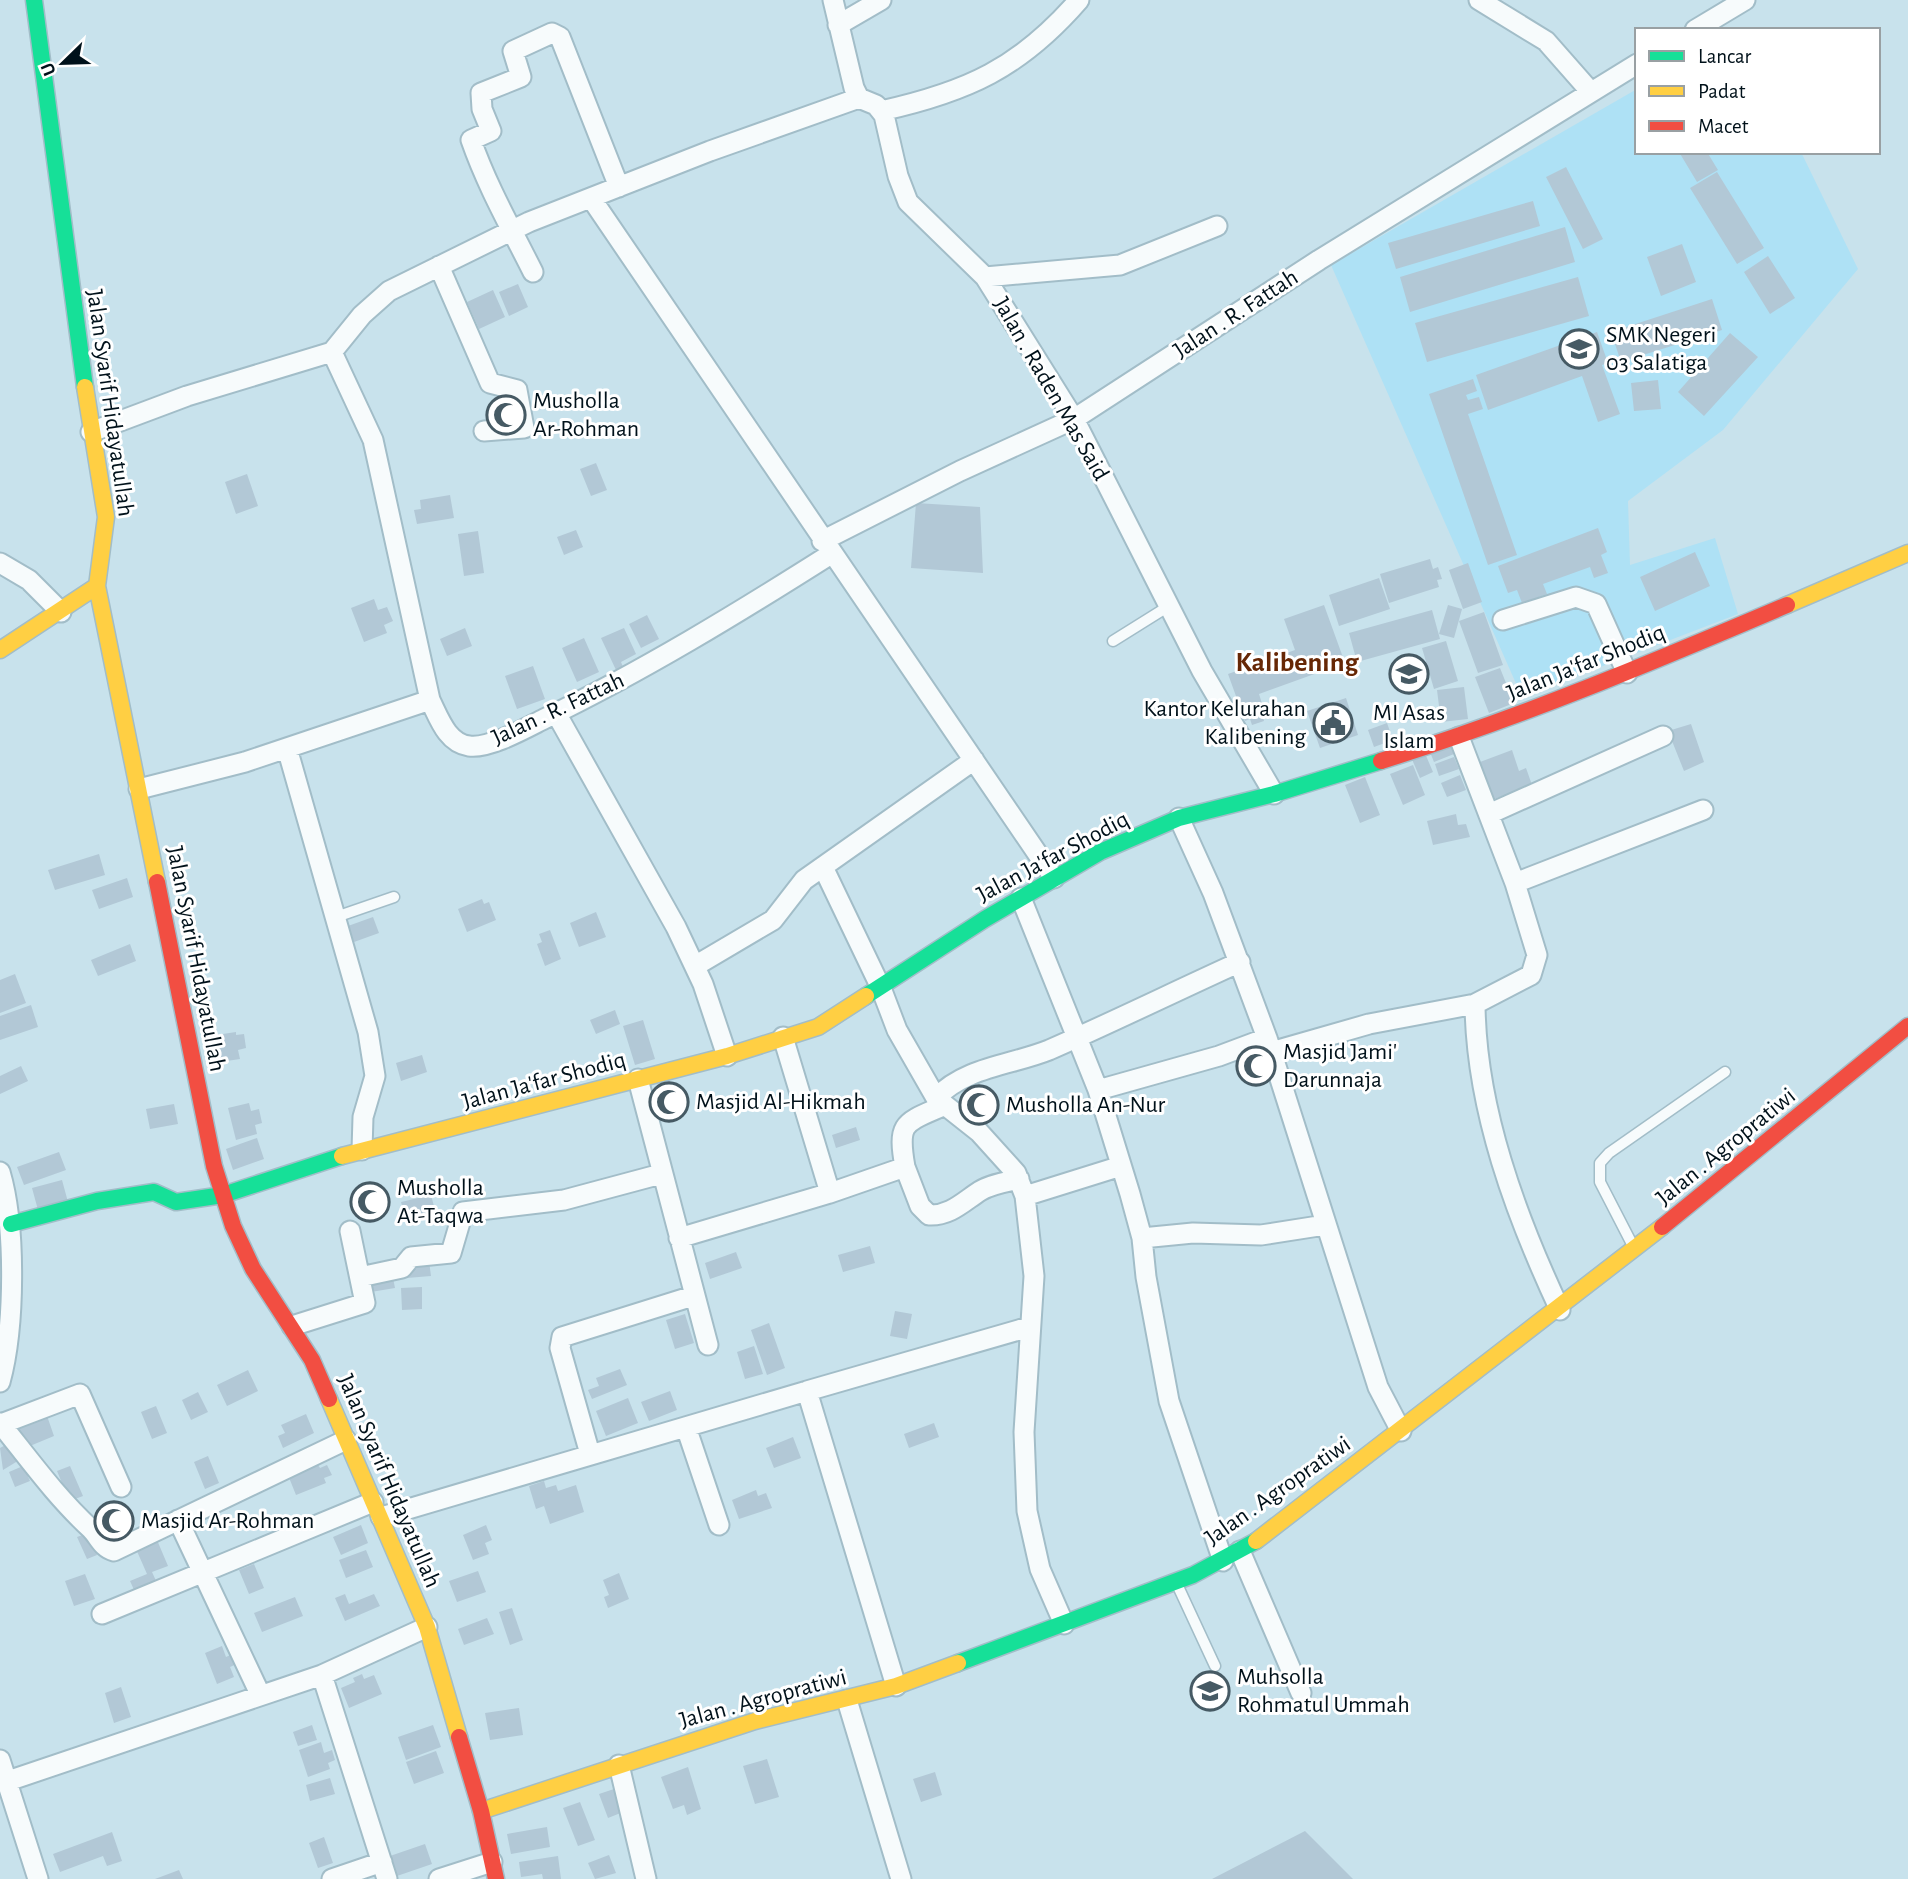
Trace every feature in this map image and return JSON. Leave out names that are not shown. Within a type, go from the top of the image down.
[{"type":"street","name":"Jalan Syarif Hidayatullah","points":[[34,0],[91,432],[106,517],[97,586],[214,1166],[253,1269],[312,1360],[427,1627],[481,1811],[494,1870]]},
{"type":"street","points":[[833,0],[859,98]]},
{"type":"street","points":[[838,25],[881,0]]},
{"type":"street","points":[[91,432],[187,396],[332,352],[362,315],[389,291],[512,230],[591,198],[859,98],[881,111],[939,97],[992,74],[1037,44],[1079,0]]},
{"type":"street","points":[[1479,0],[1546,41],[1591,91]]},
{"type":"street","points":[[1698,28],[1745,0]]},
{"type":"street","points":[[533,272],[501,204],[489,188],[471,140],[491,131],[482,109],[481,93],[521,77],[513,51],[552,33],[560,37],[619,187]]},
{"type":"street","name":"Jalan . R. Fattah","points":[[332,352],[373,440],[430,700],[449,737],[458,744],[472,747],[508,737],[646,666],[827,547],[960,471],[1074,419],[1331,252],[1635,65]]},
{"type":"street","name":"Jalan . Raden Mas Said","points":[[881,111],[888,124],[898,176],[908,202],[985,277],[1074,419],[1202,671],[1274,793]]},
{"type":"street","points":[[591,198],[1054,878]]},
{"type":"street","points":[[985,277],[1121,265],[1217,226]]},
{"type":"street","points":[[439,266],[490,383],[517,390],[524,428],[484,431]]},
{"type":"street","name":"Jalan Ja'far Shodiq","points":[[10,1224],[97,1201],[154,1192],[176,1202],[223,1195],[362,1150],[727,1056],[818,1027],[1021,898],[1100,852],[1179,818],[1274,793],[1459,737],[1627,673],[1908,553]]},
{"type":"street","points":[[0,563],[29,580],[61,612]]},
{"type":"street","points":[[0,650],[97,586]]},
{"type":"street","points":[[1503,620],[1576,597],[1588,599],[1597,604],[1627,673]]},
{"type":"street","points":[[138,789],[246,762],[430,700]]},
{"type":"street","points":[[556,713],[695,966],[727,1056]]},
{"type":"street","points":[[1489,814],[1663,736]]},
{"type":"street","points":[[1098,1090],[1219,1056],[1475,1004],[1531,975],[1537,955],[1515,883],[1459,737]]},
{"type":"street","points":[[287,748],[368,1032],[375,1076],[363,1116],[362,1150]]},
{"type":"street","points":[[695,966],[773,920],[804,880],[974,760]]},
{"type":"street","points":[[1515,883],[1703,810]]},
{"type":"street","points":[[1179,818],[1240,962],[1378,1387],[1401,1431]]},
{"type":"street","points":[[823,867],[881,988],[897,1030],[940,1102],[979,1132],[1022,1187],[1034,1276],[1024,1432],[1027,1511],[1040,1569],[1064,1624]]},
{"type":"street","points":[[1021,898],[1098,1090],[1142,1238],[1146,1277],[1169,1401],[1223,1561]]},
{"type":"street","points":[[1121,1166],[1022,1187],[980,1191],[967,1202],[940,1215],[929,1215],[919,1206],[905,1167],[900,1139],[911,1119],[940,1102],[947,1087],[962,1078],[1048,1050],[1240,962]]},
{"type":"street","points":[[1475,1004],[1487,1099],[1504,1171],[1536,1260],[1559,1310]]},
{"type":"street","name":"Jalan . Agropratiwi","points":[[481,1811],[755,1720],[847,1700],[896,1686],[1223,1561],[1401,1431],[1559,1310],[1760,1151],[1908,1026]]},
{"type":"street","points":[[783,1037],[830,1193]]},
{"type":"street","points":[[638,1079],[708,1345]]},
{"type":"street","points":[[679,1238],[830,1193],[905,1167]]},
{"type":"street","points":[[0,1172],[10,1224],[9,1309],[0,1382]]},
{"type":"street","points":[[360,1277],[402,1268],[411,1257],[451,1253],[463,1212],[564,1200],[661,1174]]},
{"type":"street","points":[[1142,1238],[1193,1233],[1261,1235],[1325,1225]]},
{"type":"street","points":[[292,1326],[363,1305],[351,1231]]},
{"type":"street","points":[[590,1454],[559,1348],[562,1337],[565,1333],[693,1296]]},
{"type":"street","points":[[102,1614],[377,1510],[686,1427],[1029,1326]]},
{"type":"street","points":[[807,1391],[896,1686]]},
{"type":"street","points":[[121,1487],[80,1394],[1,1423],[72,1512],[110,1551],[345,1440]]},
{"type":"street","points":[[686,1427],[719,1525]]},
{"type":"street","points":[[178,1520],[260,1694]]},
{"type":"street","points":[[1240,1551],[1301,1693]]},
{"type":"street","points":[[8,1781],[322,1675],[427,1627]]},
{"type":"street","points":[[322,1675],[384,1870],[332,1879]]},
{"type":"street","points":[[847,1700],[901,1879]]},
{"type":"street","points":[[0,1760],[38,1879]]},
{"type":"street","points":[[619,1765],[646,1879]]},
{"type":"street","points":[[439,1879],[494,1870]]},
{"type":"lane","points":[[1113,641],[1169,606]]},
{"type":"lane","points":[[336,917],[394,897]]},
{"type":"lane","points":[[1635,1250],[1600,1182],[1600,1163],[1609,1153],[1725,1072]]},
{"type":"lane","points":[[1176,1581],[1215,1666]]},
{"type":"shaded area","name":"SMK Negeri 03 Salatiga","points":[[1635,90],[1635,154],[1802,154],[1858,269],[1723,430],[1628,501],[1630,565],[1715,538],[1738,614],[1522,697],[1331,265]]},
{"type":"building","points":[[1680,154],[1708,154],[1718,170],[1697,182]]},
{"type":"building","points":[[1566,167],[1603,239],[1583,249],[1546,177]]},
{"type":"building","points":[[1717,172],[1764,248],[1737,264],[1690,188]]},
{"type":"building","points":[[1533,201],[1540,226],[1396,269],[1388,243]]},
{"type":"building","points":[[1565,227],[1575,262],[1410,312],[1400,277]]},
{"type":"building","points":[[1682,244],[1696,282],[1661,296],[1647,257]]},
{"type":"building","points":[[1768,256],[1795,298],[1770,314],[1744,272]]},
{"type":"building","points":[[1578,277],[1589,316],[1427,362],[1415,323]]},
{"type":"building","points":[[518,284],[528,307],[509,316],[499,292]]},
{"type":"building","points":[[493,290],[505,317],[479,329],[467,302]]},
{"type":"building","points":[[1712,299],[1722,330],[1621,362],[1611,332]]},
{"type":"building","points":[[1597,332],[1608,363],[1602,365],[1620,414],[1598,422],[1582,376],[1488,410],[1476,375]]},
{"type":"building","points":[[1730,333],[1758,357],[1704,416],[1678,392]]},
{"type":"building","points":[[1473,379],[1477,391],[1466,395],[1468,400],[1479,397],[1483,409],[1468,414],[1517,555],[1488,565],[1429,394]]},
{"type":"building","points":[[1658,380],[1661,409],[1634,411],[1631,383]]},
{"type":"building","points":[[596,463],[607,490],[591,496],[580,469]]},
{"type":"building","points":[[247,474],[258,506],[236,514],[225,482]]},
{"type":"building","points":[[450,495],[454,518],[417,524],[414,510],[421,509],[420,500]]},
{"type":"building","points":[[916,503],[980,507],[983,573],[911,568]]},
{"type":"building","points":[[1598,528],[1607,552],[1601,555],[1608,573],[1594,578],[1590,567],[1543,584],[1547,594],[1522,603],[1517,590],[1508,593],[1498,566]]},
{"type":"building","points":[[576,530],[583,547],[564,555],[557,537]]},
{"type":"building","points":[[478,531],[484,573],[464,576],[458,534]]},
{"type":"building","points":[[1695,552],[1710,586],[1655,611],[1640,577]]},
{"type":"building","points":[[1430,559],[1433,569],[1438,567],[1442,579],[1437,580],[1439,587],[1389,603],[1380,574]]},
{"type":"building","points":[[1468,563],[1482,602],[1463,609],[1449,570]]},
{"type":"building","points":[[1379,578],[1390,609],[1339,626],[1329,595]]},
{"type":"building","points":[[374,599],[378,610],[387,607],[393,621],[384,625],[387,633],[364,642],[351,608]]},
{"type":"building","points":[[1324,605],[1345,663],[1259,694],[1265,713],[1262,714],[1264,721],[1252,725],[1250,719],[1245,721],[1228,674],[1295,650],[1284,619]]},
{"type":"building","points":[[1448,605],[1462,609],[1454,638],[1439,634]]},
{"type":"building","points":[[1432,610],[1440,639],[1357,662],[1349,633]]},
{"type":"building","points":[[1484,612],[1503,665],[1478,673],[1459,621]]},
{"type":"building","points":[[647,615],[659,639],[641,648],[629,624]]},
{"type":"building","points":[[465,628],[472,646],[447,656],[440,639]]},
{"type":"building","points":[[624,628],[636,654],[621,662],[623,667],[616,670],[601,638]]},
{"type":"building","points":[[584,638],[599,672],[577,682],[562,648]]},
{"type":"building","points":[[1446,641],[1458,681],[1434,689],[1422,648]]},
{"type":"building","points":[[533,666],[545,699],[517,709],[505,676]]},
{"type":"building","points":[[1500,668],[1514,703],[1489,713],[1475,677]]},
{"type":"building","points":[[1464,687],[1468,719],[1441,722],[1437,690]]},
{"type":"building","name":"Kantor Kelurahan Kalibening","points":[[1346,698],[1358,735],[1320,748],[1307,711]]},
{"type":"building","points":[[1387,723],[1393,740],[1374,747],[1368,730]]},
{"type":"building","points":[[1691,724],[1704,762],[1684,771],[1668,731]]},
{"type":"building","points":[[1450,744],[1454,754],[1434,762],[1430,752]]},
{"type":"building","points":[[1512,750],[1519,771],[1526,768],[1532,785],[1494,799],[1480,762]]},
{"type":"building","points":[[1424,751],[1433,772],[1420,778],[1411,757]]},
{"type":"building","points":[[1454,757],[1459,769],[1439,776],[1435,764]]},
{"type":"building","points":[[1413,765],[1425,795],[1403,805],[1390,774]]},
{"type":"building","points":[[1460,775],[1466,790],[1447,797],[1441,783]]},
{"type":"building","points":[[1365,777],[1380,815],[1360,823],[1345,785]]},
{"type":"building","points":[[1456,814],[1458,825],[1466,824],[1470,837],[1433,845],[1427,821]]},
{"type":"building","points":[[99,854],[105,875],[55,890],[48,870]]},
{"type":"building","points":[[127,878],[133,897],[99,909],[92,890]]},
{"type":"building","points":[[482,899],[484,904],[489,902],[496,920],[467,932],[458,909]]},
{"type":"building","points":[[596,912],[606,937],[579,947],[570,923]]},
{"type":"building","points":[[373,917],[379,933],[354,942],[348,926]]},
{"type":"building","points":[[550,930],[561,959],[545,966],[537,944],[542,942],[539,934]]},
{"type":"building","points":[[130,944],[136,961],[98,976],[91,960]]},
{"type":"building","points":[[15,974],[26,1003],[0,1013],[0,980]]},
{"type":"building","points":[[31,1005],[38,1027],[0,1040],[0,1016]]},
{"type":"building","points":[[615,1010],[620,1024],[596,1034],[590,1020]]},
{"type":"building","points":[[643,1020],[655,1059],[635,1065],[623,1026]]},
{"type":"building","points":[[236,1032],[236,1035],[244,1034],[246,1048],[238,1050],[240,1059],[220,1062],[216,1035]]},
{"type":"building","points":[[422,1055],[427,1072],[401,1081],[396,1063]]},
{"type":"building","points":[[21,1066],[28,1081],[0,1094],[0,1076]]},
{"type":"building","points":[[249,1103],[251,1111],[259,1109],[262,1123],[255,1125],[257,1134],[236,1140],[228,1108]]},
{"type":"building","points":[[174,1104],[178,1124],[150,1129],[146,1109]]},
{"type":"building","points":[[856,1127],[860,1140],[836,1148],[832,1135]]},
{"type":"building","points":[[257,1138],[264,1159],[233,1170],[226,1149]]},
{"type":"building","points":[[59,1152],[66,1170],[24,1185],[17,1167]]},
{"type":"building","points":[[62,1180],[68,1202],[38,1210],[32,1188]]},
{"type":"building","points":[[431,1195],[436,1214],[406,1221],[401,1202]]},
{"type":"building","points":[[870,1246],[875,1263],[843,1272],[838,1255]]},
{"type":"building","points":[[736,1252],[742,1268],[710,1279],[705,1263]]},
{"type":"building","points":[[429,1261],[431,1276],[407,1278],[405,1263]]},
{"type":"building","points":[[392,1273],[395,1288],[371,1292],[368,1277]]},
{"type":"building","points":[[422,1287],[422,1309],[402,1310],[401,1288]]},
{"type":"building","points":[[895,1311],[912,1314],[907,1339],[890,1336]]},
{"type":"building","points":[[685,1314],[694,1343],[675,1349],[666,1320]]},
{"type":"building","points":[[769,1323],[785,1368],[767,1375],[751,1330]]},
{"type":"building","points":[[754,1346],[763,1374],[745,1379],[737,1352]]},
{"type":"building","points":[[620,1369],[627,1385],[592,1399],[588,1390],[599,1386],[596,1378]]},
{"type":"building","points":[[248,1370],[258,1391],[227,1406],[217,1385]]},
{"type":"building","points":[[670,1391],[677,1410],[649,1421],[641,1402]]},
{"type":"building","points":[[198,1392],[208,1412],[191,1420],[182,1400]]},
{"type":"building","points":[[628,1398],[638,1423],[606,1436],[596,1411]]},
{"type":"building","points":[[156,1406],[167,1433],[152,1439],[141,1412]]},
{"type":"building","points":[[46,1413],[54,1436],[25,1448],[15,1424]]},
{"type":"building","points":[[306,1414],[314,1433],[283,1448],[278,1436],[285,1433],[281,1425]]},
{"type":"building","points":[[934,1423],[939,1437],[909,1448],[904,1434]]},
{"type":"building","points":[[793,1437],[801,1458],[774,1468],[766,1448]]},
{"type":"building","points":[[11,1442],[21,1459],[3,1470],[0,1448]]},
{"type":"building","points":[[208,1456],[219,1483],[205,1489],[194,1462]]},
{"type":"building","points":[[317,1463],[320,1468],[327,1465],[332,1475],[324,1478],[326,1483],[296,1495],[288,1475]]},
{"type":"building","points":[[23,1466],[30,1481],[15,1487],[9,1472]]},
{"type":"building","points":[[70,1466],[83,1496],[75,1499],[72,1507],[57,1471]]},
{"type":"building","points":[[544,1481],[546,1488],[556,1485],[558,1491],[576,1485],[584,1512],[550,1524],[544,1506],[536,1509],[529,1486]]},
{"type":"building","points":[[756,1490],[758,1496],[766,1493],[772,1508],[739,1519],[732,1500]]},
{"type":"building","points":[[361,1525],[368,1543],[341,1555],[333,1537]]},
{"type":"building","points":[[486,1525],[492,1540],[485,1543],[489,1554],[473,1560],[463,1535]]},
{"type":"building","points":[[88,1533],[97,1555],[87,1559],[77,1537]]},
{"type":"building","points":[[157,1540],[168,1566],[152,1572],[157,1583],[135,1592],[130,1581],[147,1574],[136,1549]]},
{"type":"building","points":[[366,1550],[373,1567],[346,1578],[339,1560]]},
{"type":"building","points":[[254,1564],[264,1588],[249,1594],[239,1570]]},
{"type":"building","points":[[478,1571],[486,1592],[457,1602],[449,1581]]},
{"type":"building","points":[[619,1573],[629,1599],[608,1608],[604,1597],[609,1595],[603,1580]]},
{"type":"building","points":[[85,1574],[95,1599],[74,1606],[65,1581]]},
{"type":"building","points":[[345,1594],[349,1604],[374,1594],[380,1606],[345,1621],[335,1598]]},
{"type":"building","points":[[295,1597],[303,1616],[262,1632],[254,1613]]},
{"type":"building","points":[[512,1608],[523,1640],[510,1645],[499,1612]]},
{"type":"building","points":[[487,1618],[494,1634],[464,1645],[458,1629]]},
{"type":"building","points":[[222,1646],[226,1657],[235,1653],[239,1663],[230,1667],[234,1677],[217,1684],[205,1653]]},
{"type":"building","points":[[362,1674],[364,1679],[374,1675],[382,1694],[349,1708],[341,1688],[355,1682],[353,1678]]},
{"type":"building","points":[[121,1687],[131,1717],[114,1723],[105,1693]]},
{"type":"building","points":[[519,1708],[523,1735],[490,1740],[485,1713]]},
{"type":"building","points":[[312,1725],[317,1740],[298,1746],[293,1732]]},
{"type":"building","points":[[433,1725],[441,1747],[406,1760],[398,1737]]},
{"type":"building","points":[[321,1742],[324,1753],[332,1750],[335,1760],[328,1763],[330,1769],[308,1777],[299,1750]]},
{"type":"building","points":[[436,1751],[444,1773],[414,1784],[406,1762]]},
{"type":"building","points":[[767,1759],[779,1797],[755,1804],[743,1766]]},
{"type":"building","points":[[688,1767],[701,1809],[687,1815],[684,1805],[673,1809],[661,1777]]},
{"type":"building","points":[[935,1772],[942,1795],[921,1802],[913,1779]]},
{"type":"building","points":[[330,1778],[335,1794],[310,1801],[306,1785]]},
{"type":"building","points":[[620,1787],[628,1810],[608,1818],[599,1794]]},
{"type":"building","points":[[580,1802],[595,1840],[578,1846],[563,1808]]},
{"type":"building","points":[[547,1827],[550,1847],[511,1854],[507,1834]]},
{"type":"building","points":[[1305,1831],[1353,1879],[1212,1879]]},
{"type":"building","points":[[112,1832],[122,1861],[107,1866],[103,1856],[60,1872],[53,1854]]},
{"type":"building","points":[[324,1837],[333,1863],[318,1868],[309,1843]]},
{"type":"building","points":[[425,1844],[432,1864],[397,1876],[390,1856]]},
{"type":"building","points":[[609,1855],[616,1873],[595,1879],[588,1863]]},
{"type":"building","points":[[558,1856],[561,1879],[543,1879],[542,1874],[521,1877],[519,1862]]},
{"type":"building","points":[[179,1870],[183,1879],[155,1879]]},
{"type":"traffic: fast","points":[[34,0],[85,387]]},
{"type":"traffic: fast","points":[[866,996],[985,919],[1100,852],[1179,818],[1274,794],[1381,761]]},
{"type":"traffic: fast","points":[[11,1224],[97,1201],[154,1192],[176,1202],[223,1195],[342,1156]]},
{"type":"traffic: fast","points":[[958,1663],[1193,1575],[1256,1541]]},
{"type":"traffic: slow","points":[[85,387],[106,517],[97,586],[157,882]]},
{"type":"traffic: slow","points":[[1787,605],[1908,553]]},
{"type":"traffic: slow","points":[[0,650],[97,586]]},
{"type":"traffic: slow","points":[[342,1156],[727,1056],[818,1027],[866,996]]},
{"type":"traffic: slow","points":[[1256,1541],[1662,1227]]},
{"type":"traffic: slow","points":[[329,1399],[427,1627],[459,1737]]},
{"type":"traffic: slow","points":[[481,1811],[755,1721],[896,1686],[958,1663]]},
{"type":"traffic: jam","points":[[1381,761],[1535,708],[1787,605]]},
{"type":"traffic: jam","points":[[157,882],[214,1166],[233,1226],[253,1269],[312,1360],[329,1399]]},
{"type":"traffic: jam","points":[[1662,1227],[1908,1026]]},
{"type":"traffic: jam","points":[[459,1737],[481,1811],[496,1879]]},
{"type":"place","name":"SMK Negeri 03 Salatiga","points":[[1579,349]]},
{"type":"place","name":"Musholla Ar-Rohman","points":[[506,415]]},
{"type":"place","name":"MI Asas Islam","points":[[1409,674]]},
{"type":"place","name":"Kantor Kelurahan Kalibening","points":[[1333,723]]},
{"type":"place","name":"Masjid Jami' Darunnaja","points":[[1256,1066]]},
{"type":"place","name":"Masjid Al-Hikmah","points":[[669,1102]]},
{"type":"place","name":"Musholla An-Nur","points":[[979,1105]]},
{"type":"place","name":"Musholla At-Taqwa","points":[[370,1202]]},
{"type":"place","name":"Masjid Ar-Rohman","points":[[114,1521]]},
{"type":"place","name":"Muhsolla Rohmatul Ummah","points":[[1210,1691]]},
{"type":"district","name":"Kalibening","points":[[1297,663]]}]
